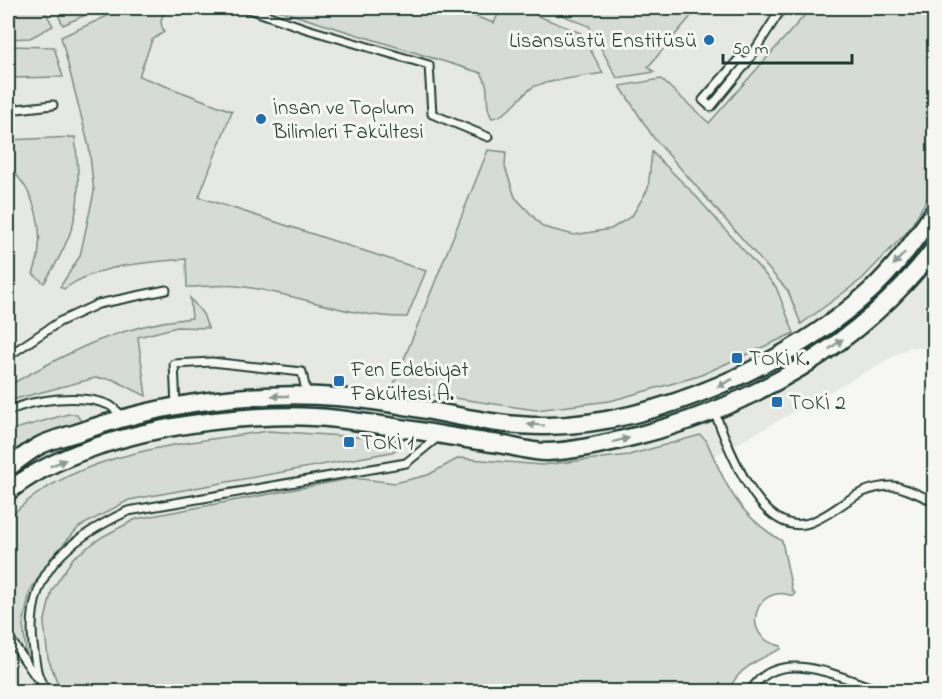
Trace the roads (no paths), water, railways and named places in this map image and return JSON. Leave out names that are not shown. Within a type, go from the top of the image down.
[{"type":"street","points":[[8,468],[38,447],[124,417],[176,406],[249,396],[307,396],[380,402],[500,422],[548,426],[608,418],[661,407],[721,386],[820,330],[871,290],[911,246],[934,212]]},
{"type":"street","points":[[8,492],[49,467],[89,450],[128,438],[187,425],[275,416],[336,419],[546,452],[608,443],[668,428],[768,388],[833,346],[888,302],[934,249]]},
{"type":"lane","points":[[246,8],[307,29],[429,65],[432,114],[488,137]]},
{"type":"lane","points":[[746,64],[739,59],[703,100],[711,106],[746,64],[782,8]]},
{"type":"lane","points":[[8,110],[53,105]]},
{"type":"lane","points":[[8,357],[59,322],[98,304],[166,290]]},
{"type":"lane","points":[[176,406],[174,364],[212,362],[303,372],[307,396]]},
{"type":"lane","points":[[8,411],[56,400],[90,401],[110,406],[124,417]]},
{"type":"lane","points":[[714,411],[741,476],[768,511],[786,522],[796,525],[815,521],[855,494],[881,487],[894,486],[934,501]]},
{"type":"lane","points":[[37,679],[32,627],[33,599],[61,553],[103,523],[128,511],[406,463],[440,436]]},
{"type":"lane","points":[[8,636],[48,692]]},
{"type":"lane","points":[[750,692],[758,678],[770,670],[791,666],[824,672],[884,692]]},
{"type":"place","name":"Lisansüstü Enstitüsü","points":[[709,40]]},
{"type":"place","name":"İnsan ve Toplum Bilimleri Fakültesi","points":[[261,119]]},
{"type":"place","name":"TOKİ K.","points":[[737,358]]},
{"type":"place","name":"Fen Edebiyat Fakültesi A.","points":[[339,381]]},
{"type":"place","name":"TOKİ 2","points":[[777,402]]},
{"type":"place","name":"TOKİ 1","points":[[349,442]]}]
